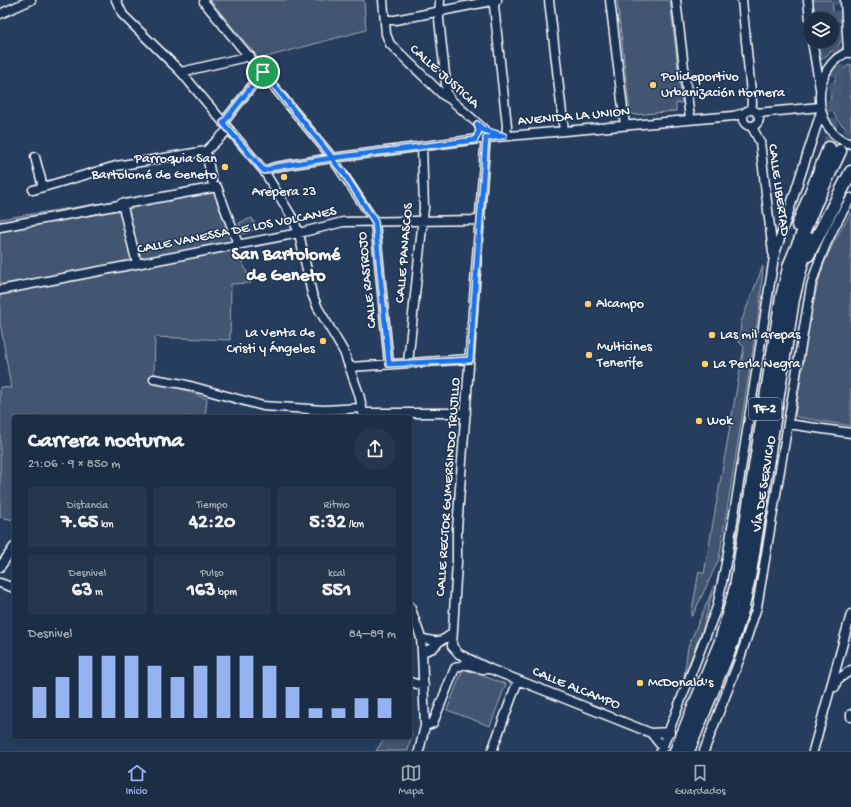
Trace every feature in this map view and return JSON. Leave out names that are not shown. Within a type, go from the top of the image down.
[{"type":"highway","points":[[847,0],[851,51]]},
{"type":"highway","name":"TF-2","points":[[676,751],[721,642],[736,587],[782,297],[795,268],[815,204],[842,149]]},
{"type":"highway","points":[[795,268],[851,172]]},
{"type":"highway","name":"TF-2","points":[[688,751],[732,643],[743,607],[751,567],[790,319],[795,268]]},
{"type":"street","points":[[0,14],[31,0]]},
{"type":"street","points":[[116,0],[123,14],[181,72],[264,171],[292,217],[299,233],[312,294],[318,308],[344,352],[350,367],[363,413]]},
{"type":"street","points":[[383,0],[385,20],[497,0]]},
{"type":"street","points":[[440,0],[439,11],[445,77],[450,99]]},
{"type":"street","points":[[497,0],[494,6],[508,126],[505,136]]},
{"type":"street","points":[[550,0],[564,131]]},
{"type":"street","points":[[610,0],[625,125]]},
{"type":"street","points":[[676,0],[690,120]]},
{"type":"street","points":[[742,0],[752,103],[751,112],[759,122],[752,127]]},
{"type":"street","points":[[808,0],[809,12]]},
{"type":"street","name":"CALLE RASTROJO","points":[[204,2],[250,56],[332,158],[375,222],[389,364]]},
{"type":"street","name":"CALLE JUSTICIA","points":[[385,20],[386,34],[390,44],[425,79],[443,95],[450,99],[477,124],[485,134]]},
{"type":"street","points":[[662,749],[670,732],[717,607],[728,553],[774,258],[820,109],[820,88],[813,48]]},
{"type":"street","points":[[820,88],[827,70],[837,58],[851,51]]},
{"type":"street","points":[[181,72],[250,56]]},
{"type":"street","points":[[33,190],[116,166],[206,151],[226,126],[263,72]]},
{"type":"street","points":[[425,79],[435,81],[445,77]]},
{"type":"street","points":[[820,109],[826,124],[839,138],[842,149]]},
{"type":"street","name":"AVENIDA LA UNION","points":[[264,171],[275,167],[332,158],[475,140],[485,134],[505,136],[690,120],[751,112],[820,109]]},
{"type":"street","name":"CALLE LIBERTAD","points":[[751,112],[744,122],[747,126],[752,127],[760,142],[774,258]]},
{"type":"street","points":[[475,140],[479,131],[477,124]]},
{"type":"street","name":"CALLE RECTOR GUMERSINDO TRUJILLO","points":[[452,646],[457,562],[457,529],[481,220],[485,134]]},
{"type":"street","name":"CALLE PANASCOS","points":[[408,363],[422,220],[422,146]]},
{"type":"street","points":[[206,151],[212,181]]},
{"type":"street","points":[[35,157],[43,187]]},
{"type":"street","points":[[0,227],[122,203],[217,187],[238,244]]},
{"type":"street","name":"VÍA DE SERVICIO","points":[[704,751],[740,658],[757,607],[811,286],[822,250],[851,198]]},
{"type":"street","points":[[122,203],[137,264]]},
{"type":"street","name":"CALLE VANESSA DE LOS VOLCANES","points":[[0,290],[299,233],[343,222],[481,220]]},
{"type":"street","points":[[350,367],[470,360]]},
{"type":"street","points":[[154,378],[183,384],[263,406],[363,413],[466,413]]},
{"type":"street","points":[[788,424],[851,433]]},
{"type":"street","points":[[0,567],[12,550]]},
{"type":"street","points":[[0,583],[12,587]]},
{"type":"street","points":[[412,612],[421,638],[424,686],[424,726],[419,751]]},
{"type":"street","points":[[813,751],[851,614]]},
{"type":"street","points":[[421,638],[439,642],[444,641],[452,633]]},
{"type":"street","points":[[422,652],[433,648],[439,642]]},
{"type":"street","name":"CALLE ALCAMPO","points":[[452,646],[459,654],[490,669],[651,733],[670,732]]},
{"type":"street","points":[[827,702],[837,680],[851,669],[839,658]]},
{"type":"street","name":"CALLE ALCAMPO","points":[[424,726],[433,723],[455,668],[465,664],[482,670],[490,669]]},
{"type":"street","points":[[492,751],[518,680]]},
{"type":"street","points":[[412,683],[424,686]]},
{"type":"street","name":"CALLE ALCAMPO","points":[[651,733],[662,749]]},
{"type":"shaded area","points":[[210,0],[364,0],[366,30],[259,59]]},
{"type":"shaded area","points":[[617,0],[670,0],[682,103],[676,103],[676,111],[633,115],[630,112]]},
{"type":"shaded area","points":[[813,0],[832,0],[833,12],[814,12]]},
{"type":"shaded area","points":[[819,48],[836,48],[821,60]]},
{"type":"shaded area","points":[[851,64],[851,132],[839,122],[835,116],[832,106],[831,92],[840,73]]},
{"type":"shaded area","points":[[212,186],[251,283],[231,284],[230,340],[155,337],[154,378],[207,399],[205,415],[12,415],[12,520],[0,517],[0,387],[11,388],[0,322],[0,219]]},
{"type":"shaded area","points":[[851,213],[851,426],[797,417],[795,415],[813,302],[823,267],[839,233]]},
{"type":"shaded area","points":[[252,218],[257,229],[243,234],[239,223]]},
{"type":"shaded area","points":[[763,266],[760,306],[719,559],[693,615],[691,616],[699,571],[704,574],[744,347],[739,342],[741,322]]},
{"type":"shaded area","points":[[714,586],[703,628],[684,676],[688,647]]},
{"type":"shaded area","points":[[463,669],[506,684],[490,726],[447,710]]},
{"type":"shaded area","points":[[384,739],[411,739],[408,751],[376,751]]},
{"type":"tunnel","points":[[829,148],[840,43],[838,0]]},
{"type":"tunnel","points":[[840,151],[851,130]]},
{"type":"place","name":"Polideportivo Urbanización Hornera","points":[[653,85]]},
{"type":"place","name":"Parroquia San Bartolomé de Geneto","points":[[225,167]]},
{"type":"place","name":"Arepera 23","points":[[284,177]]},
{"type":"place","name":"Alcampo","points":[[588,304]]},
{"type":"place","name":"Las mil arepas","points":[[712,335]]},
{"type":"place","name":"La Venta de Cristi y Ángeles","points":[[323,341]]},
{"type":"place","name":"Multicines Tenerife","points":[[589,355]]},
{"type":"place","name":"La Perla Negra","points":[[705,364]]},
{"type":"place","name":"Wok","points":[[699,421]]},
{"type":"place","name":"McDonald's","points":[[640,683]]},
{"type":"district","name":"San Bartolomé de Geneto","points":[[286,265]]},
{"type":"route","points":[[263,72],[223,123],[264,171],[275,167],[324,161],[332,158],[475,140],[479,131],[477,124],[484,130],[504,136],[486,138],[470,360],[461,359],[389,364],[378,234],[375,222],[343,172],[340,169],[332,158],[331,156],[263,72]]}]
